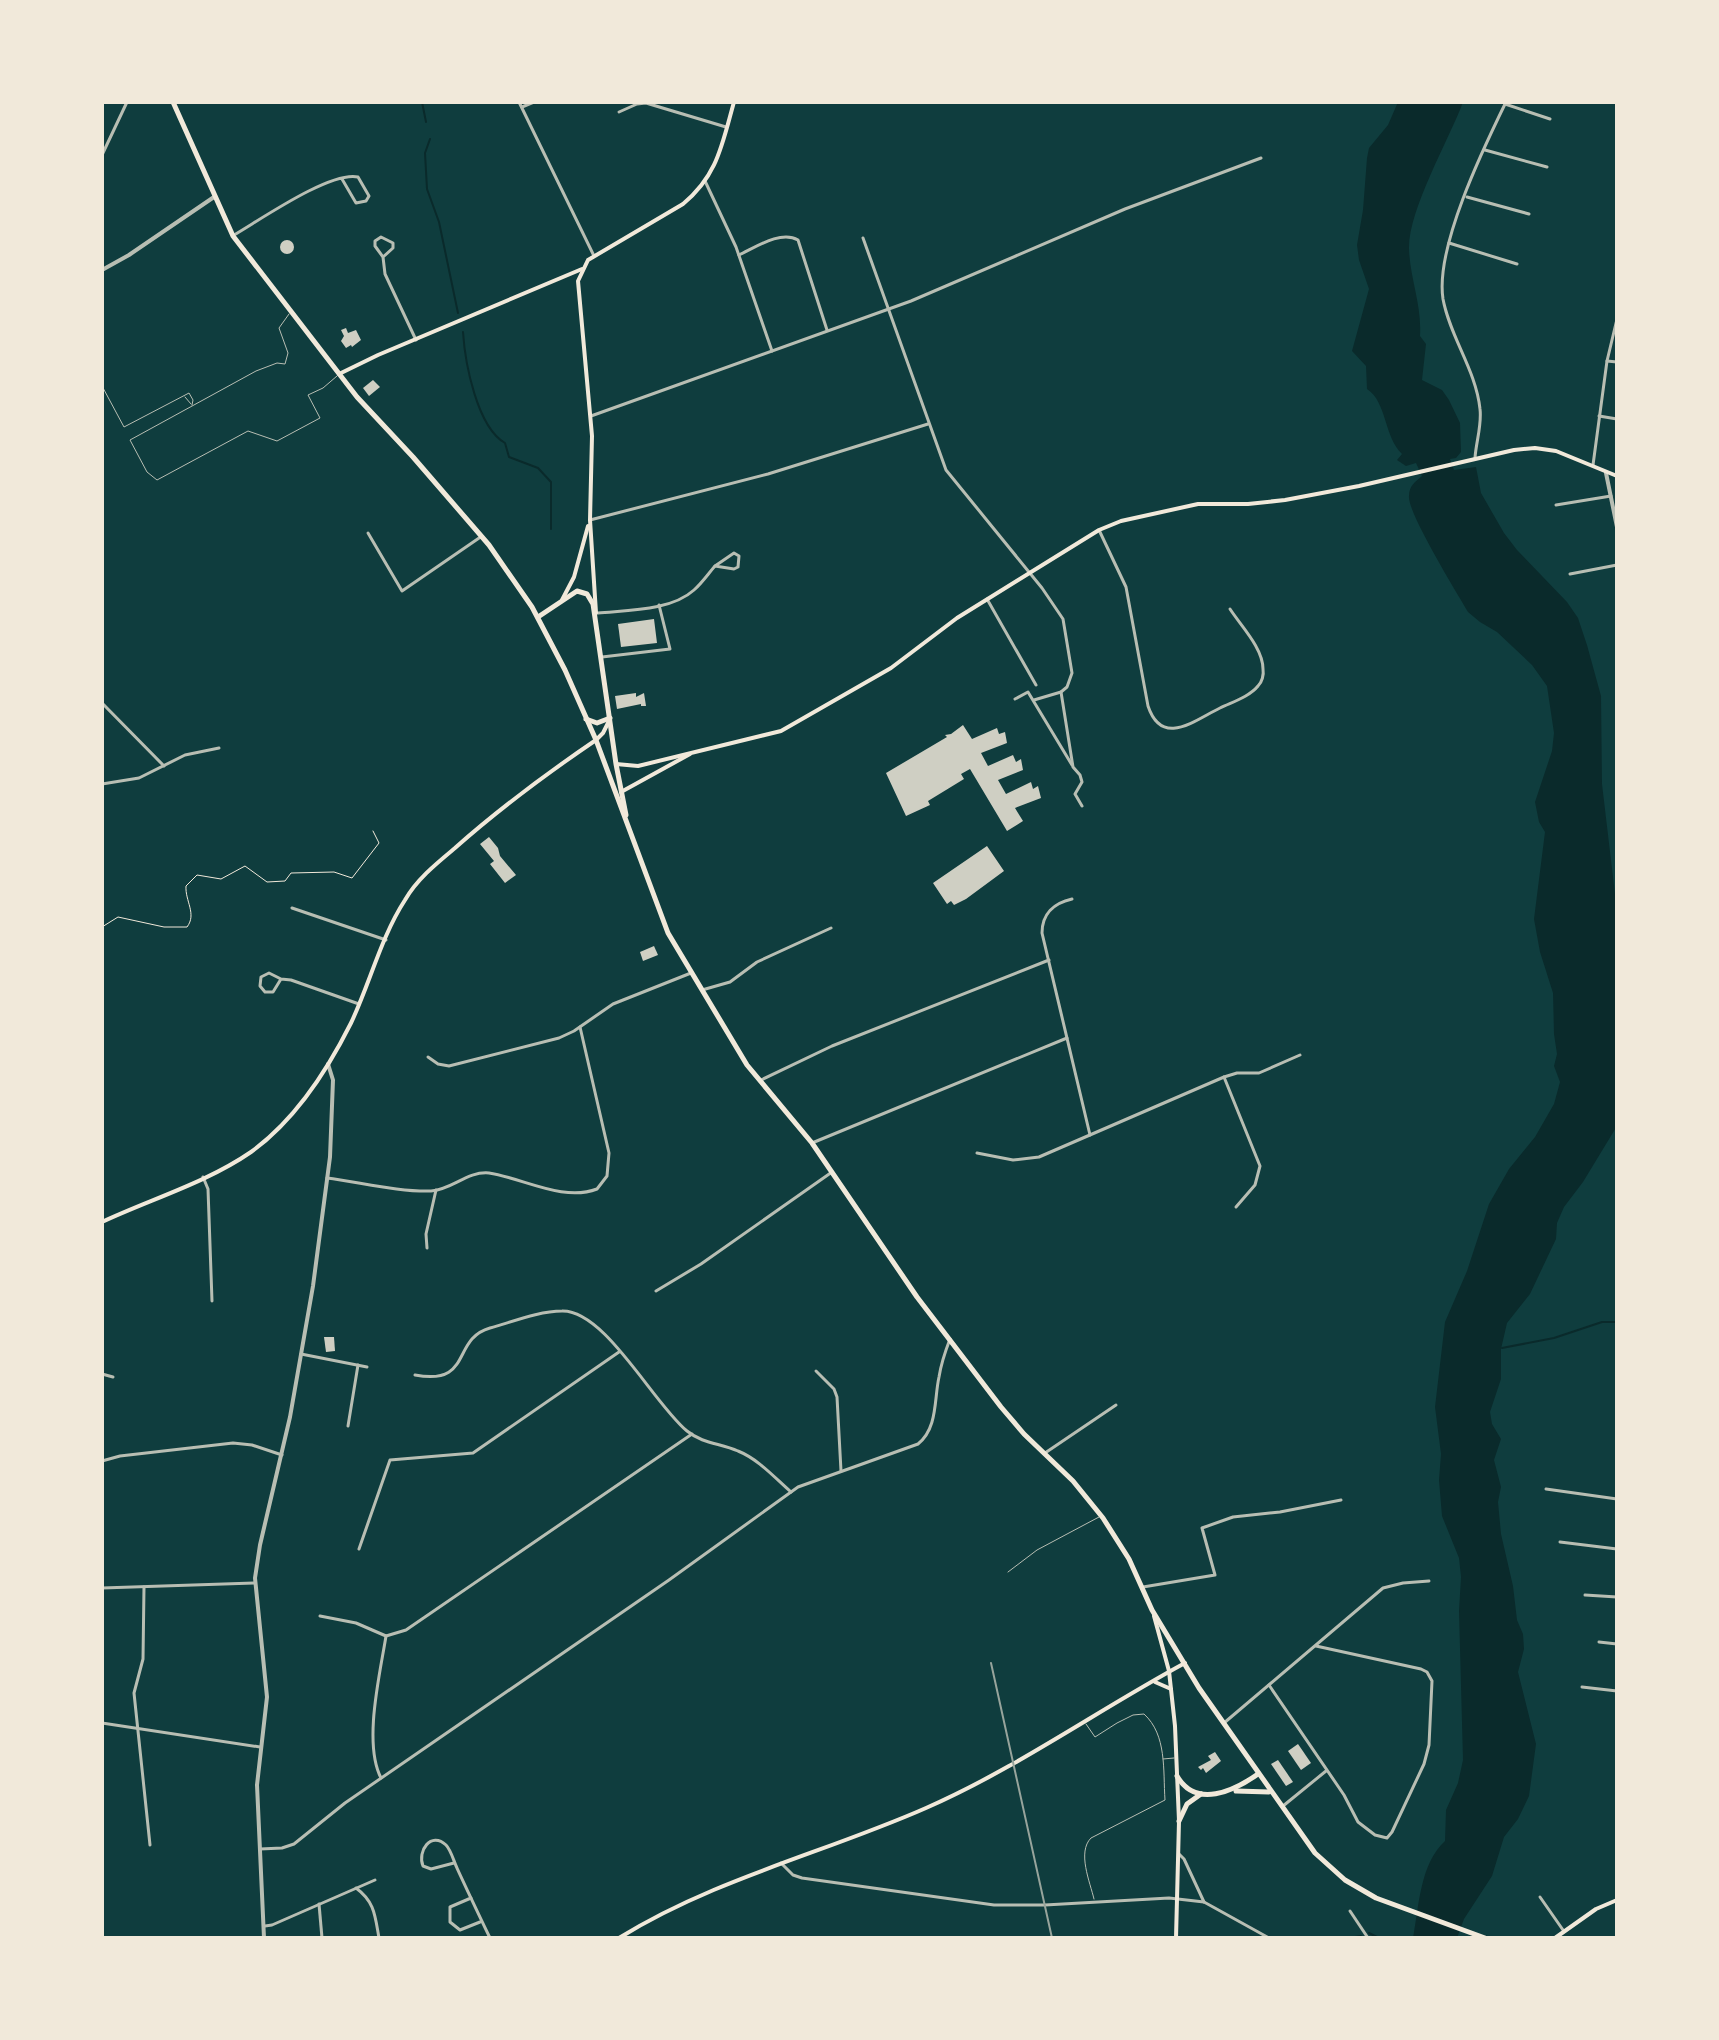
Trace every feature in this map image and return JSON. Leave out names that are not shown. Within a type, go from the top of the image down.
[{"type":"main road","points":[[173,102],[233,236],[339,374],[482,536],[538,617],[618,792],[668,933],[759,1080],[812,1143],[910,1286],[1012,1420],[1073,1481],[1101,1516],[1143,1587],[1169,1671],[1171,1689],[1179,1821],[1176,1938]]},
{"type":"main road","points":[[339,374],[582,269],[594,256],[683,204],[705,181],[719,156],[734,102]]},
{"type":"main road","points":[[582,269],[577,290],[591,416],[590,520],[596,613],[618,792]]},
{"type":"main road","points":[[616,764],[638,766],[781,731],[891,668],[957,618],[1099,530],[1121,521],[1198,504],[1285,500],[1514,450],[1543,449],[1563,453],[1617,476]]},
{"type":"main road","points":[[562,600],[574,577],[590,520]]},
{"type":"main road","points":[[538,617],[577,591],[584,592],[590,598],[596,613]]},
{"type":"main road","points":[[586,719],[597,723],[610,718]]},
{"type":"main road","points":[[102,1222],[203,1177],[249,1153],[270,1135],[336,1054],[405,899],[429,871],[542,776],[596,740],[610,718]]},
{"type":"main road","points":[[618,792],[696,751]]},
{"type":"main road","points":[[1152,1610],[1270,1793],[1315,1853],[1345,1880],[1376,1898],[1485,1938]]},
{"type":"main road","points":[[619,1938],[686,1901],[946,1799],[1017,1762],[1185,1663]]},
{"type":"main road","points":[[1152,1682],[1165,1684],[1171,1689]]},
{"type":"main road","points":[[1231,1791],[1258,1774]]},
{"type":"main road","points":[[1177,1776],[1186,1789],[1202,1794],[1231,1791],[1270,1793]]},
{"type":"main road","points":[[1179,1821],[1187,1804],[1202,1794]]},
{"type":"main road","points":[[1555,1938],[1596,1909],[1617,1900]]},
{"type":"street","points":[[102,155],[127,102]]},
{"type":"street","points":[[519,102],[594,256]]},
{"type":"street","points":[[522,107],[534,102]]},
{"type":"street","points":[[619,112],[646,103],[726,127]]},
{"type":"street","points":[[1475,458],[1481,411],[1444,300],[1443,272],[1449,243],[1484,150],[1506,103],[1550,119]]},
{"type":"street","points":[[1484,150],[1547,167]]},
{"type":"street","points":[[591,416],[888,308],[1125,209],[1261,158]]},
{"type":"street","points":[[233,236],[307,192],[342,179],[358,177],[369,196],[366,201],[356,203],[342,179]]},
{"type":"street","points":[[705,181],[739,255],[772,351]]},
{"type":"street","points":[[102,270],[214,197]]},
{"type":"street","points":[[1466,197],[1529,214]]},
{"type":"street","points":[[383,257],[393,248],[393,243],[381,237],[375,241],[375,246],[383,257],[385,274],[416,340]]},
{"type":"street","points":[[739,255],[780,237],[795,237],[801,244],[827,330]]},
{"type":"street","points":[[863,238],[946,470],[1056,606],[1063,619],[1072,673],[1067,687],[1061,692],[1034,700]]},
{"type":"street","points":[[1449,243],[1517,264]]},
{"type":"street","points":[[1593,468],[1607,361],[1617,319]]},
{"type":"street","points":[[1607,361],[1617,362]]},
{"type":"street","points":[[1599,416],[1617,419]]},
{"type":"street","points":[[590,520],[768,474],[928,424]]},
{"type":"street","points":[[1606,473],[1617,527]]},
{"type":"street","points":[[1556,505],[1611,496]]},
{"type":"street","points":[[1099,530],[1126,587],[1148,706],[1152,716],[1162,725],[1185,727],[1258,687],[1264,672],[1262,658],[1230,609]]},
{"type":"street","points":[[368,533],[402,591],[482,536]]},
{"type":"street","points":[[596,613],[659,605],[693,591],[715,566],[734,553],[739,556],[738,567],[734,569],[715,566]]},
{"type":"street","points":[[1570,574],[1617,565]]},
{"type":"street","points":[[987,599],[1036,685]]},
{"type":"street","points":[[602,657],[670,649],[659,605]]},
{"type":"street","points":[[1015,699],[1028,692],[1034,700],[1080,775],[1082,782],[1075,794],[1082,806]]},
{"type":"street","points":[[1061,692],[1073,767]]},
{"type":"street","points":[[102,703],[164,766]]},
{"type":"street","points":[[102,784],[139,778],[185,755],[219,748]]},
{"type":"street","points":[[1072,899],[1051,908],[1043,922],[1042,933],[1090,1135]]},
{"type":"street","points":[[292,908],[386,940]]},
{"type":"street","points":[[701,990],[730,982],[757,962],[831,928]]},
{"type":"street","points":[[759,1080],[842,1042],[1049,960]]},
{"type":"street","points":[[281,979],[273,992],[265,992],[260,986],[261,977],[269,973],[359,1004]]},
{"type":"street","points":[[428,1057],[449,1066],[548,1041],[580,1027],[613,1004],[691,973]]},
{"type":"street","points":[[327,1178],[436,1190],[486,1173],[570,1192],[591,1191],[604,1182],[609,1169],[609,1153],[580,1027]]},
{"type":"street","points":[[812,1143],[1067,1038]]},
{"type":"street","points":[[977,1153],[1011,1160],[1029,1160],[1224,1077],[1237,1073],[1259,1073],[1300,1055]]},
{"type":"street","points":[[264,1938],[257,1785],[267,1697],[254,1583],[301,1354],[327,1178],[333,1080],[328,1064]]},
{"type":"street","points":[[1224,1077],[1260,1166],[1257,1182],[1236,1207]]},
{"type":"street","points":[[656,1291],[701,1264],[833,1172]]},
{"type":"street","points":[[203,1177],[208,1189],[212,1301]]},
{"type":"street","points":[[427,1248],[426,1234],[436,1190]]},
{"type":"street","points":[[415,1375],[429,1377],[449,1373],[458,1365],[475,1335],[485,1330],[555,1311],[584,1316],[598,1326],[680,1424],[705,1442],[748,1456],[791,1492]]},
{"type":"street","points":[[259,1849],[294,1844],[345,1803],[669,1580],[798,1487],[901,1452],[923,1440],[933,1419],[941,1368],[950,1339]]},
{"type":"street","points":[[359,1549],[390,1460],[473,1453],[619,1352]]},
{"type":"street","points":[[301,1354],[367,1367]]},
{"type":"street","points":[[348,1426],[358,1365]]},
{"type":"street","points":[[816,1371],[834,1389],[837,1397],[841,1472]]},
{"type":"street","points":[[102,1374],[113,1377]]},
{"type":"street","points":[[1045,1453],[1116,1405]]},
{"type":"street","points":[[320,1616],[356,1623],[386,1636],[406,1630],[692,1434]]},
{"type":"street","points":[[102,1461],[233,1443],[252,1445],[282,1455]]},
{"type":"street","points":[[1546,1489],[1617,1499]]},
{"type":"street","points":[[1143,1587],[1215,1575],[1202,1528],[1233,1517],[1341,1500]]},
{"type":"street","points":[[1560,1542],[1617,1549]]},
{"type":"street","points":[[1224,1723],[1383,1588],[1429,1581]]},
{"type":"street","points":[[102,1588],[254,1583]]},
{"type":"street","points":[[144,1587],[144,1653],[134,1693],[150,1845]]},
{"type":"street","points":[[1585,1595],[1617,1597]]},
{"type":"street","points":[[382,1778],[375,1761],[374,1718],[386,1636]]},
{"type":"street","points":[[1599,1642],[1617,1644]]},
{"type":"street","points":[[1269,1685],[1344,1795],[1358,1822],[1375,1835],[1387,1838],[1428,1754],[1433,1688],[1429,1676],[1421,1669],[1316,1646]]},
{"type":"street","points":[[1582,1687],[1617,1691]]},
{"type":"street","points":[[102,1723],[260,1747]]},
{"type":"street","points":[[1281,1808],[1326,1771]]},
{"type":"street","points":[[454,1863],[431,1869],[423,1866],[420,1859],[423,1848],[430,1842],[438,1841],[446,1846],[490,1938]]},
{"type":"street","points":[[1179,1854],[1204,1902]]},
{"type":"street","points":[[781,1863],[793,1875],[802,1878],[976,1904],[1029,1906],[1169,1898],[1204,1902],[1269,1938]]},
{"type":"street","points":[[263,1926],[272,1925],[375,1880]]},
{"type":"street","points":[[356,1888],[368,1897],[379,1938]]},
{"type":"street","points":[[1540,1897],[1564,1931]]},
{"type":"street","points":[[471,1898],[450,1907],[450,1922],[464,1930],[482,1922]]},
{"type":"street","points":[[319,1904],[322,1938]]},
{"type":"street","points":[[1350,1911],[1368,1938]]},
{"type":"lane","points":[[292,311],[279,328],[288,353],[285,364],[256,371],[130,440],[150,476],[157,480],[248,431],[277,441],[320,418],[308,395],[323,388],[339,374]]},
{"type":"lane","points":[[102,386],[124,427],[189,393],[192,406]]},
{"type":"lane","points":[[184,396],[192,406]]},
{"type":"lane","points":[[1008,1572],[1037,1550],[1101,1516]]},
{"type":"lane","points":[[1084,1722],[1095,1737],[1117,1723],[1144,1714],[1155,1724],[1160,1736],[1165,1800],[1085,1843],[1084,1854],[1095,1902]]},
{"type":"lane","points":[[1162,1759],[1176,1758]]},
{"type":"path","points":[[102,927],[118,917],[164,927],[187,927],[192,916],[185,895],[186,886],[197,875],[221,879],[245,866],[267,882],[285,881],[291,873],[334,872],[352,878],[379,843],[373,831]]},
{"type":"water","points":[[1398,102],[1463,102],[1422,195],[1410,233],[1410,260],[1420,336],[1426,344],[1422,380],[1442,390],[1460,423],[1461,452],[1450,459],[1454,470],[1476,467],[1481,493],[1504,533],[1578,618],[1601,696],[1602,784],[1617,911],[1617,1126],[1564,1207],[1557,1223],[1556,1239],[1530,1294],[1507,1323],[1501,1349],[1501,1379],[1490,1412],[1492,1424],[1501,1439],[1494,1460],[1501,1487],[1498,1502],[1501,1534],[1517,1620],[1523,1634],[1524,1649],[1518,1672],[1536,1744],[1529,1796],[1518,1819],[1504,1837],[1492,1876],[1464,1919],[1457,1938],[1413,1938],[1425,1873],[1445,1841],[1446,1810],[1458,1783],[1463,1760],[1461,1577],[1459,1558],[1442,1516],[1439,1480],[1441,1454],[1435,1407],[1445,1322],[1467,1271],[1489,1204],[1509,1169],[1535,1137],[1554,1104],[1560,1082],[1554,1066],[1557,1054],[1553,993],[1534,919],[1545,832],[1539,822],[1535,802],[1552,751],[1554,733],[1547,686],[1532,665],[1497,632],[1468,612],[1424,535],[1409,496],[1411,487],[1422,476],[1416,463],[1406,466],[1397,460],[1402,454],[1396,447],[1378,402],[1367,389],[1366,366],[1352,351],[1369,289],[1357,245],[1367,158],[1369,148],[1388,125]]},
{"type":"building","points":[[287,240],[294,247],[287,254],[280,247]]},
{"type":"building","points":[[346,328],[348,333],[356,330],[361,340],[346,348],[341,341],[344,336],[341,330]]},
{"type":"building","points":[[373,380],[380,387],[369,396],[363,388]]},
{"type":"building","points":[[654,619],[657,643],[621,647],[618,624]]},
{"type":"building","points":[[636,693],[636,697],[644,693],[646,706],[641,704],[617,709],[615,696]]},
{"type":"building","points":[[963,725],[972,739],[997,728],[999,734],[1005,732],[1007,743],[981,753],[988,766],[1013,755],[1016,762],[1021,759],[1023,770],[998,780],[1006,794],[1031,782],[1033,789],[1038,786],[1041,798],[1015,808],[1023,821],[1007,831],[970,769],[961,774],[964,779],[928,801],[930,805],[906,816],[886,773]]},
{"type":"building","points":[[489,837],[516,875],[505,883],[490,864],[494,861],[480,844]]},
{"type":"building","points":[[987,846],[1004,871],[966,899],[954,905],[951,901],[947,904],[933,883]]},
{"type":"building","points":[[654,946],[658,955],[643,961],[640,952]]},
{"type":"building","points":[[324,1337],[334,1337],[335,1351],[326,1352]]},
{"type":"building","points":[[1298,1744],[1311,1763],[1301,1770],[1288,1751]]},
{"type":"building","points":[[1215,1752],[1221,1761],[1206,1773],[1198,1767],[1211,1760],[1208,1756]]},
{"type":"building","points":[[1278,1760],[1293,1782],[1286,1786],[1271,1764]]},
{"type":"waterway","points":[[422,102],[426,122]]},
{"type":"waterway","points":[[430,139],[425,153],[427,189],[439,222],[458,313]]},
{"type":"waterway","points":[[463,332],[474,393],[487,423],[505,443],[509,457],[538,468],[551,482],[551,529]]},
{"type":"waterway","points":[[1502,1348],[1554,1338],[1602,1322],[1617,1322]]},
{"type":"waterway","points":[[1369,1933],[1379,1938]]},
{"type":"waterway","points":[[1349,1938],[1361,1936]]},
{"type":"railway","points":[[991,1663],[1052,1938]]}]
